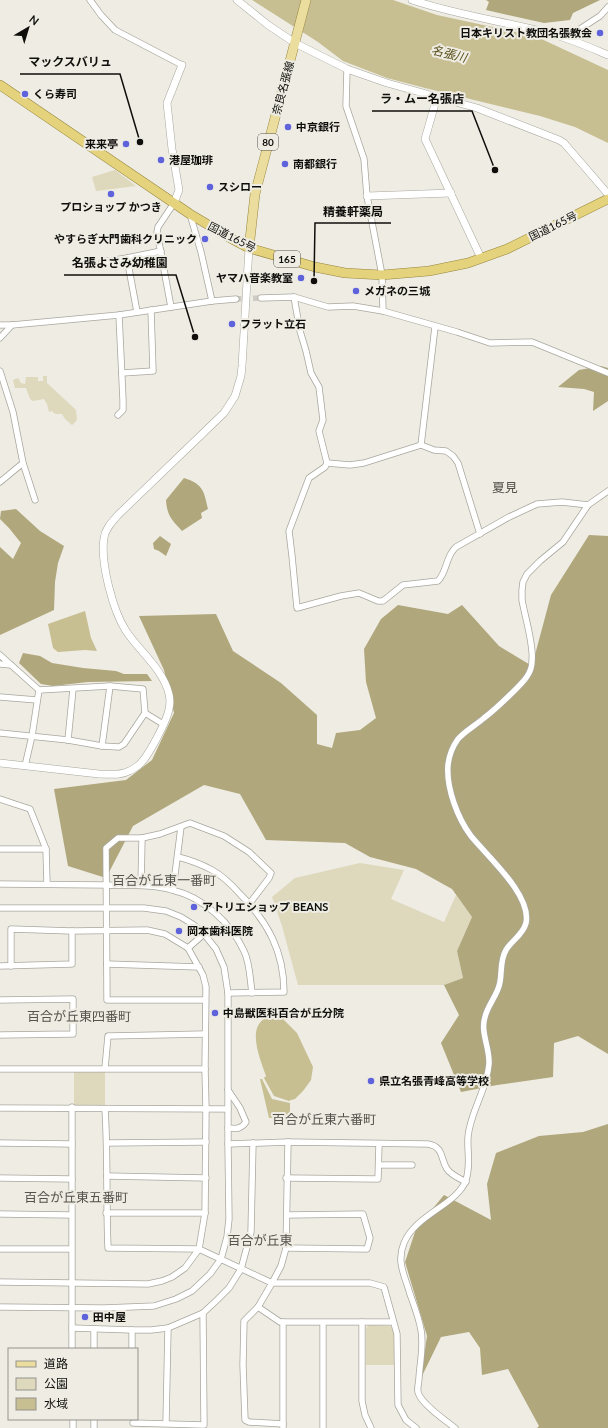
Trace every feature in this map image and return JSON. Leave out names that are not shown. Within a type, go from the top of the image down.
[{"type":"highway","name":"国道165号","points":[[0,86],[215,230],[249,248],[315,267],[345,273],[382,275],[429,271],[468,263],[507,249],[608,200]]},
{"type":"main road","name":"奈良名張線","points":[[249,248],[255,194],[306,0]]},
{"type":"street","points":[[90,0],[115,30],[182,65],[167,103],[179,190],[174,203],[158,230],[171,307]]},
{"type":"street","points":[[237,0],[268,24],[295,41],[347,69],[387,83],[477,108],[559,140],[564,143],[608,194]]},
{"type":"street","points":[[412,0],[459,14],[566,38],[608,55]]},
{"type":"street","points":[[566,38],[600,16],[608,7]]},
{"type":"street","points":[[347,69],[346,106],[364,159],[367,196],[382,275],[383,311]]},
{"type":"street","points":[[437,97],[425,139],[481,258]]},
{"type":"street","points":[[367,196],[450,193]]},
{"type":"street","points":[[190,214],[201,252],[212,301]]},
{"type":"street","points":[[0,763],[114,775],[128,772],[140,765],[149,752],[163,724],[169,709],[170,695],[158,672],[126,631],[117,612],[105,568],[103,549],[104,537],[108,528],[118,515],[217,420],[234,396],[241,376],[249,248]]},
{"type":"street","points":[[102,262],[161,251]]},
{"type":"street","points":[[127,258],[137,312]]},
{"type":"street","points":[[294,297],[300,331],[311,373],[319,387],[322,420],[319,431],[327,463],[325,467],[310,478],[289,531],[297,608],[341,596],[359,593],[378,601],[383,600],[403,585],[438,581],[444,574],[450,553],[456,547],[509,517],[537,504],[562,502],[588,505]]},
{"type":"street","points":[[261,298],[294,297],[328,307],[353,306],[383,311],[490,343],[532,342],[608,373]]},
{"type":"street","points":[[0,325],[119,315],[212,301],[236,299]]},
{"type":"street","points":[[122,373],[153,371],[151,310]]},
{"type":"street","points":[[118,415],[123,410],[119,315]]},
{"type":"street","points":[[0,338],[12,325]]},
{"type":"street","points":[[421,444],[435,327]]},
{"type":"street","points":[[0,371],[13,412],[23,463],[35,500]]},
{"type":"street","points":[[327,463],[350,465],[364,463],[421,444],[434,450],[446,451],[453,456],[458,463],[480,534]]},
{"type":"street","points":[[0,482],[23,463]]},
{"type":"street","points":[[454,1428],[423,1402],[418,1392],[423,1343],[421,1329],[401,1269],[400,1254],[404,1242],[415,1226],[449,1201],[466,1182],[470,1165],[468,1139],[470,1127],[486,1082],[489,1064],[484,1032],[484,1019],[498,991],[501,981],[502,959],[506,949],[521,934],[526,925],[526,916],[523,903],[510,882],[498,865],[471,836],[462,823],[450,786],[448,766],[454,745],[460,737],[498,707],[524,682],[529,674],[533,659],[522,600],[523,582],[527,574],[563,542],[588,505],[608,490]]},
{"type":"street","points":[[0,655],[39,690],[110,686],[143,689],[145,713],[124,744],[119,747],[0,733]]},
{"type":"street","points":[[0,664],[11,665]]},
{"type":"street","points":[[102,746],[110,686]]},
{"type":"street","points":[[68,740],[74,689]]},
{"type":"street","points":[[25,766],[32,736],[39,690]]},
{"type":"street","points":[[0,697],[37,700]]},
{"type":"street","points":[[145,713],[163,724]]},
{"type":"street","points":[[1,801],[30,809],[46,849],[47,883]]},
{"type":"street","points":[[205,1000],[107,1000],[106,848],[118,838],[142,838],[160,834],[190,823],[224,836],[249,852],[271,873],[269,878],[250,903]]},
{"type":"street","points":[[173,890],[181,827]]},
{"type":"street","points":[[141,885],[142,838]]},
{"type":"street","points":[[0,849],[46,849]]},
{"type":"street","points":[[178,857],[195,862],[213,871],[232,885],[250,903],[261,917],[273,939],[281,963],[284,978],[284,992],[228,993]]},
{"type":"street","points":[[0,884],[47,883],[141,885],[173,890],[192,897],[209,908],[223,920],[244,952],[249,971],[252,993]]},
{"type":"street","points":[[0,908],[144,908],[166,911],[181,917],[194,925],[204,934],[216,949],[224,967],[228,993],[229,1219],[227,1237],[221,1259],[203,1282],[192,1291],[176,1299],[154,1306],[104,1308],[0,1307]]},
{"type":"street","points":[[0,1282],[136,1284],[162,1281],[172,1277],[185,1268],[199,1249],[205,1213],[206,987],[199,967],[188,948],[165,934],[147,930],[72,931],[10,929],[11,966]]},
{"type":"street","points":[[0,966],[72,964],[72,931]]},
{"type":"street","points":[[188,948],[204,934]]},
{"type":"street","points":[[107,964],[199,967]]},
{"type":"street","points":[[0,1000],[74,999],[73,1034],[0,1035]]},
{"type":"street","points":[[105,1068],[108,1036],[205,1034]]},
{"type":"street","points":[[0,1069],[205,1069]]},
{"type":"street","points":[[228,1090],[240,1108],[246,1122],[242,1127],[236,1129],[228,1128]]},
{"type":"street","points":[[0,1108],[228,1109]]},
{"type":"street","points":[[72,1108],[72,1348]]},
{"type":"street","points":[[105,1109],[107,1143],[106,1213],[108,1248],[199,1249],[272,1283],[370,1283],[384,1287],[397,1334],[398,1405],[406,1420],[416,1428]]},
{"type":"street","points":[[107,1143],[206,1142]]},
{"type":"street","points":[[228,1144],[288,1142],[428,1144],[435,1146],[440,1151],[447,1169],[453,1175],[466,1182]]},
{"type":"street","points":[[283,1322],[283,1426],[249,1422],[245,1420],[243,1364],[244,1321],[258,1307],[272,1283],[281,1266],[286,1248],[286,1178],[288,1142]]},
{"type":"street","points":[[0,1143],[72,1144]]},
{"type":"street","points":[[72,1328],[151,1330],[168,1328],[203,1313],[229,1288],[241,1269],[251,1232],[253,1143]]},
{"type":"street","points":[[286,1178],[378,1179],[379,1144]]},
{"type":"street","points":[[378,1165],[412,1165]]},
{"type":"street","points":[[107,1176],[206,1178]]},
{"type":"street","points":[[0,1178],[72,1179]]},
{"type":"street","points":[[106,1213],[205,1213]]},
{"type":"street","points":[[0,1214],[71,1215]]},
{"type":"street","points":[[286,1248],[367,1249],[370,1238],[363,1214],[287,1215]]},
{"type":"street","points":[[0,1249],[71,1249]]},
{"type":"street","points":[[258,1307],[280,1322],[394,1322]]},
{"type":"street","points":[[133,1423],[204,1425],[203,1313]]},
{"type":"street","points":[[323,1322],[323,1428]]},
{"type":"street","points":[[362,1322],[362,1400],[364,1415],[371,1428]]},
{"type":"street","points":[[166,1423],[168,1328]]},
{"type":"street","points":[[94,1329],[94,1348]]},
{"type":"street","points":[[132,1330],[132,1348]]},
{"type":"green space","points":[[115,170],[136,186],[96,191],[92,177]]},
{"type":"green space","points":[[43,376],[47,376],[47,383],[76,410],[77,420],[72,425],[62,414],[55,414],[52,411],[49,412],[44,399],[33,401],[30,399],[26,388],[15,388],[13,380],[18,378],[21,383],[25,384],[26,377],[38,377],[38,381],[43,381]]},
{"type":"green space","points":[[360,863],[404,870],[391,899],[444,922],[456,895],[472,917],[457,951],[463,978],[444,985],[298,985],[282,926],[272,897],[295,878]]},
{"type":"green space","points":[[74,1071],[105,1071],[105,1106],[74,1106]]},
{"type":"green space","points":[[369,1325],[390,1326],[394,1330],[394,1365],[366,1365],[366,1328]]},
{"type":"shaded area","points":[[486,0],[600,0],[573,13],[570,20],[544,23],[486,10],[489,2]]},
{"type":"shaded area","points":[[601,366],[608,368],[608,401],[593,411],[594,392],[584,389],[558,387],[579,370]]},
{"type":"shaded area","points":[[184,478],[195,483],[202,489],[208,509],[201,513],[202,518],[182,531],[171,517],[166,500]]},
{"type":"shaded area","points":[[16,509],[40,531],[64,546],[58,563],[55,582],[54,610],[0,635],[0,547],[13,559],[21,543],[0,519],[1,511]]},
{"type":"shaded area","points":[[589,535],[608,536],[608,1054],[578,1036],[554,1043],[553,1077],[461,1092],[441,1043],[459,1015],[444,985],[463,978],[457,951],[472,917],[452,889],[416,869],[370,857],[345,843],[266,840],[240,794],[204,785],[133,826],[106,878],[68,866],[54,789],[126,780],[152,760],[174,713],[164,670],[139,616],[216,614],[233,651],[281,683],[317,715],[317,744],[332,748],[336,733],[360,730],[376,718],[366,682],[364,649],[381,619],[398,605],[448,614],[462,605],[499,646],[532,666],[551,595]]},
{"type":"shaded area","points":[[160,536],[171,544],[166,556],[154,549],[153,543]]},
{"type":"shaded area","points":[[23,653],[40,656],[52,663],[116,671],[124,674],[147,674],[152,681],[88,682],[53,686],[41,684],[19,663]]},
{"type":"shaded area","points":[[608,1124],[608,1428],[537,1428],[539,1426],[508,1369],[482,1375],[480,1348],[469,1332],[441,1337],[421,1378],[427,1336],[405,1262],[416,1229],[444,1195],[491,1220],[487,1184],[496,1153],[539,1136],[583,1132]]},
{"type":"water","name":"名張川","points":[[252,0],[393,0],[437,15],[535,36],[608,70],[608,143],[575,127],[540,116],[387,78],[343,61],[318,42]]},
{"type":"water","points":[[85,611],[91,638],[97,651],[85,650],[58,652],[53,648],[48,624]]},
{"type":"water","points":[[264,1019],[283,1019],[297,1033],[313,1067],[311,1080],[295,1099],[289,1101],[274,1096],[264,1078],[266,1076],[257,1046],[256,1030]]},
{"type":"water","points":[[260,1079],[262,1079],[272,1099],[290,1103],[290,1111],[297,1116],[269,1118]]},
{"type":"tunnel","points":[[236,299],[261,298]]},
{"type":"place","name":"日本キリスト教団名張教会","points":[[600,33]]},
{"type":"place","name":"くら寿司","points":[[25,94]]},
{"type":"place","name":"中京銀行","points":[[288,127]]},
{"type":"place","name":"マックスバリュ","points":[[140,142]]},
{"type":"place","name":"来来亭","points":[[126,144]]},
{"type":"place","name":"港屋珈琲","points":[[161,160]]},
{"type":"place","name":"南都銀行","points":[[285,164]]},
{"type":"place","name":"ラ・ムー名張店","points":[[495,170]]},
{"type":"place","name":"スシロー","points":[[210,187]]},
{"type":"place","name":"プロショップ かつき","points":[[111,194]]},
{"type":"place","name":"やすらぎ大門歯科クリニック","points":[[205,239]]},
{"type":"place","name":"ヤマハ音楽教室","points":[[301,278]]},
{"type":"place","name":"精養軒薬局","points":[[314,281]]},
{"type":"place","name":"メガネの三城","points":[[356,291]]},
{"type":"place","name":"フラット立石","points":[[232,324]]},
{"type":"place","name":"名張よさみ幼稚園","points":[[195,337]]},
{"type":"place","name":"アトリエショップ BEANS","points":[[194,907]]},
{"type":"place","name":"岡本歯科医院","points":[[179,931]]},
{"type":"place","name":"中島獣医科百合が丘分院","points":[[215,1013]]},
{"type":"place","name":"県立名張青峰高等学校","points":[[371,1081]]},
{"type":"place","name":"田中屋","points":[[85,1317]]},
{"type":"district","name":"夏見","points":[[505,487]]},
{"type":"district","name":"百合が丘東一番町","points":[[164,880]]},
{"type":"district","name":"百合が丘東四番町","points":[[79,1016]]},
{"type":"district","name":"百合が丘東六番町","points":[[324,1119]]},
{"type":"district","name":"百合が丘東五番町","points":[[76,1197]]},
{"type":"district","name":"百合が丘東","points":[[260,1240]]}]
